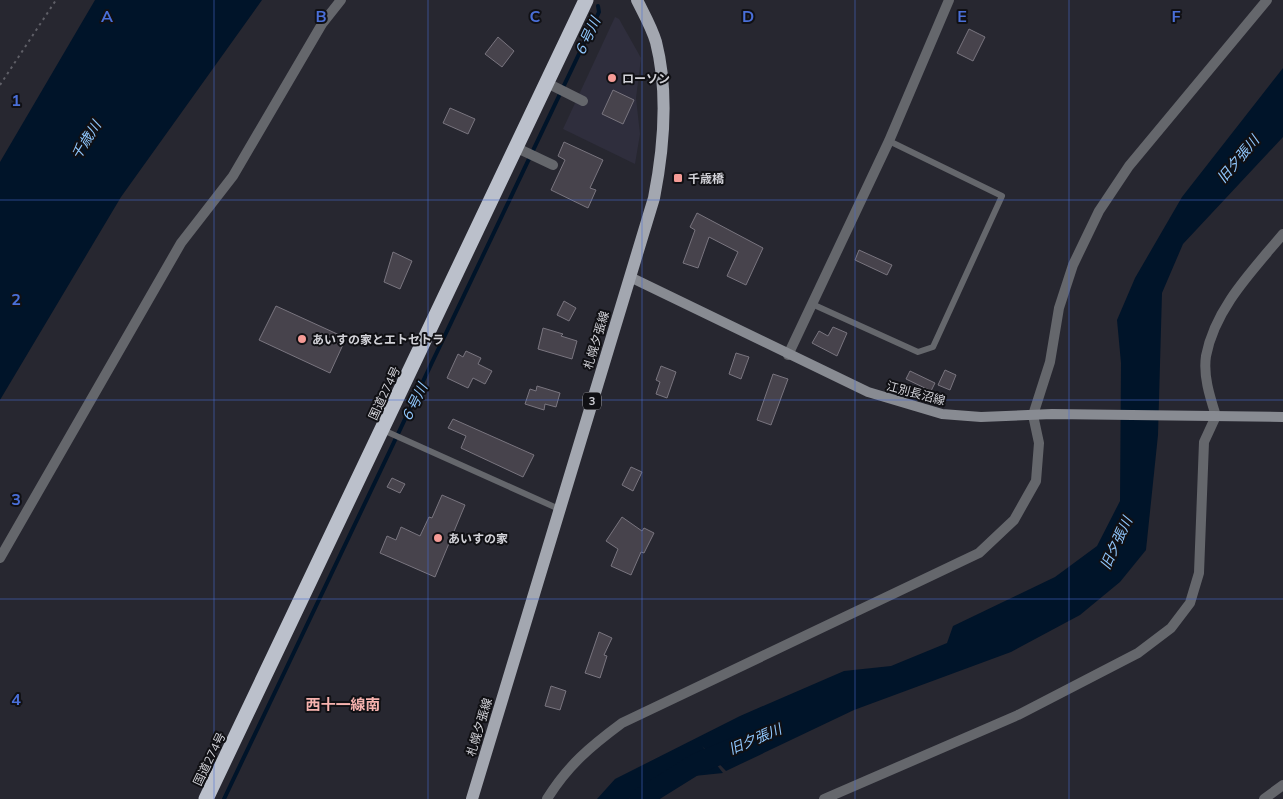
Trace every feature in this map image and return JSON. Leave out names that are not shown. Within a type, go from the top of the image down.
[{"type":"highway","name":"国道274号","points":[[206,799],[386,432],[520,150],[586,0]]},
{"type":"main road","name":"札幌夕張線","points":[[472,799],[654,198],[660,169],[664,98],[662,70],[655,40],[637,0]]},
{"type":"main road","name":"江別長沼線","points":[[630,277],[868,392],[942,414],[981,417],[1052,414],[1196,417],[1283,416]]},
{"type":"street","points":[[0,558],[181,243],[233,176],[322,24],[341,0]]},
{"type":"street","points":[[788,355],[889,141],[949,0]]},
{"type":"street","points":[[547,799],[559,779],[588,747],[622,723],[979,553],[1014,520],[1036,482],[1039,443],[1033,415],[1050,362],[1059,308],[1073,265],[1099,211],[1129,166],[1268,0]]},
{"type":"street","points":[[550,85],[583,100]]},
{"type":"street","points":[[520,150],[553,164]]},
{"type":"street","points":[[824,799],[1018,715],[1138,653],[1171,628],[1190,602],[1199,573],[1204,442],[1216,416],[1208,388],[1206,356],[1221,314],[1283,234]]},
{"type":"street","points":[[1264,799],[1283,785]]},
{"type":"lane","points":[[812,304],[918,352],[933,347],[1002,196],[889,141]]},
{"type":"lane","points":[[386,432],[560,509]]},
{"type":"path","points":[[0,85],[56,0]]},
{"type":"shaded area","name":"ローソン","points":[[615,17],[619,19],[641,58],[636,98],[640,134],[635,164],[563,129]]},
{"type":"water","name":"千歳川","points":[[95,0],[262,0],[121,197],[0,400],[0,162]]},
{"type":"water","points":[[1283,68],[1283,137],[1183,244],[1162,293],[1158,435],[1146,550],[1120,582],[1080,615],[1011,652],[854,710],[726,771],[702,746],[723,773],[656,780],[629,799],[597,799],[615,779],[740,716],[844,671],[891,666],[947,643],[953,626],[1055,577],[1097,546],[1120,501],[1121,363],[1117,320],[1135,278],[1182,197]]},
{"type":"building","points":[[969,29],[985,37],[973,61],[957,53]]},
{"type":"building","points":[[498,37],[514,51],[502,67],[485,54]]},
{"type":"building","points":[[613,90],[634,100],[623,124],[602,114]]},
{"type":"building","points":[[450,108],[475,119],[468,134],[443,123]]},
{"type":"building","points":[[564,142],[603,160],[590,188],[596,190],[588,208],[551,190],[565,160],[558,156]]},
{"type":"building","points":[[697,213],[763,248],[746,285],[727,276],[738,252],[709,237],[698,268],[683,263],[695,230],[690,227]]},
{"type":"building","points":[[859,250],[892,265],[887,275],[855,260]]},
{"type":"building","points":[[393,252],[412,261],[400,289],[384,282]]},
{"type":"building","points":[[564,301],[576,308],[569,321],[557,315]]},
{"type":"building","name":"あいすの家とエトセトラ","points":[[276,306],[346,338],[330,373],[259,340]]},
{"type":"building","points":[[833,327],[847,333],[837,356],[812,343],[819,331],[828,336]]},
{"type":"building","points":[[543,328],[563,334],[561,336],[577,341],[572,359],[538,349]]},
{"type":"building","points":[[466,351],[481,358],[478,364],[492,371],[485,384],[473,378],[468,388],[447,378],[458,354],[463,357]]},
{"type":"building","points":[[736,353],[749,357],[741,379],[729,374]]},
{"type":"building","points":[[661,366],[676,372],[667,398],[656,394],[660,382],[656,380]]},
{"type":"building","points":[[945,370],[956,375],[950,390],[938,385]]},
{"type":"building","points":[[910,371],[935,383],[931,391],[906,379]]},
{"type":"building","points":[[773,374],[788,379],[771,425],[757,420]]},
{"type":"building","points":[[537,386],[560,393],[556,407],[545,404],[544,410],[525,404],[530,389],[536,391]]},
{"type":"building","points":[[453,419],[534,455],[523,477],[461,448],[466,436],[448,428]]},
{"type":"building","points":[[631,467],[642,472],[633,491],[622,485]]},
{"type":"building","points":[[392,478],[405,484],[400,493],[387,487]]},
{"type":"building","name":"あいすの家","points":[[442,495],[465,505],[435,577],[380,553],[387,536],[396,540],[401,527],[420,536],[429,517],[432,518]]},
{"type":"building","points":[[622,517],[642,531],[644,528],[654,533],[644,553],[641,552],[631,575],[611,566],[618,549],[606,541]]},
{"type":"building","points":[[599,632],[612,638],[604,655],[607,656],[600,678],[585,673]]},
{"type":"building","points":[[551,686],[566,691],[560,710],[545,706]]},
{"type":"waterway","name":"６号川","points":[[224,799],[599,12],[598,6]]},
{"type":"waterway","name":"旧夕張川","points":[[640,799],[696,764],[739,746]]},
{"type":"place","name":"ローソン","points":[[612,78]]},
{"type":"place","name":"千歳橋","points":[[678,178]]},
{"type":"place","name":"あいすの家とエトセトラ","points":[[302,339]]},
{"type":"place","name":"あいすの家","points":[[438,538]]},
{"type":"district","name":"西十一線南","points":[[343,704]]}]
